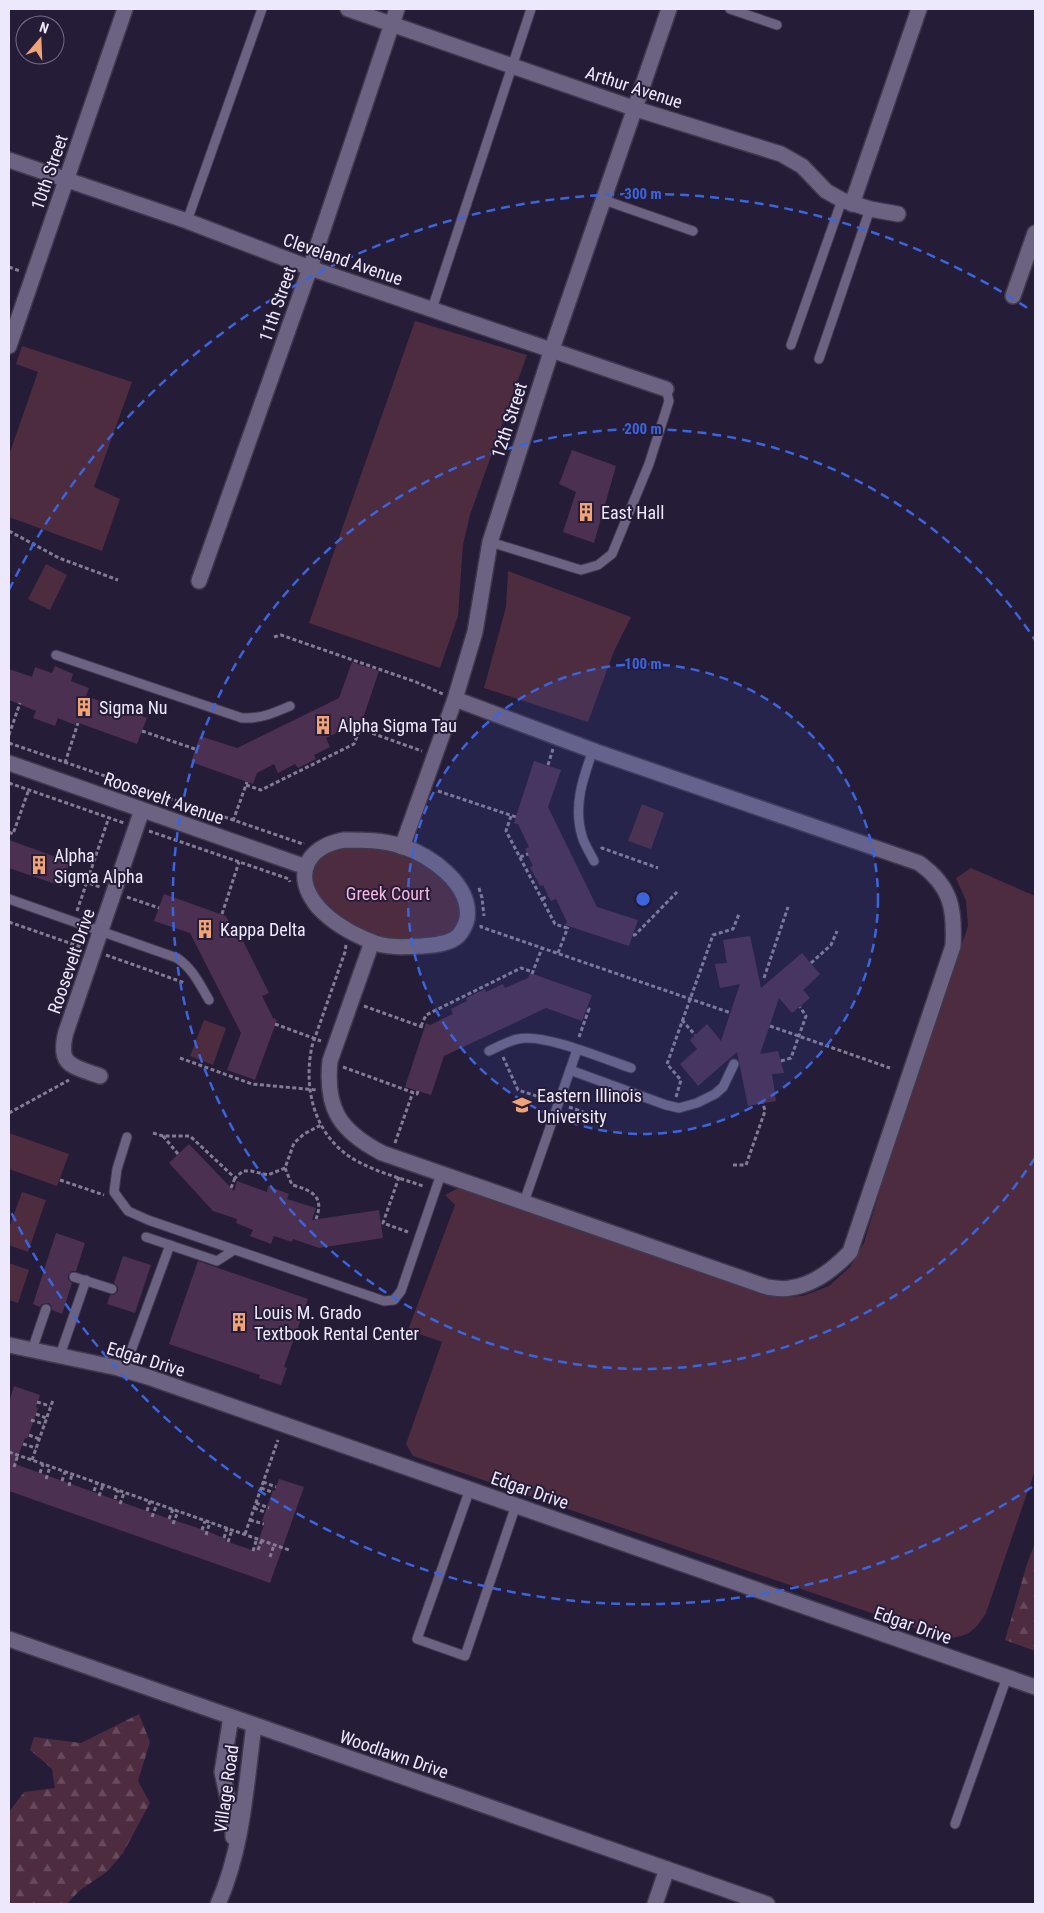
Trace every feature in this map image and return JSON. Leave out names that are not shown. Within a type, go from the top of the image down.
[{"type":"street","name":"10th Street","points":[[9,346],[125,9]]},
{"type":"street","name":"Arthur Avenue","points":[[348,9],[636,108],[781,154],[802,166],[826,190],[847,202],[870,209],[898,214]]},
{"type":"street","name":"11th Street","points":[[199,581],[310,268],[397,9]]},
{"type":"street","name":"12th Street","points":[[402,847],[455,699],[475,632],[490,542],[552,349],[669,9]]},
{"type":"street","points":[[847,202],[919,9]]},
{"type":"street","name":"Cleveland Avenue","points":[[9,160],[186,221],[310,268],[666,389]]},
{"type":"street","points":[[1013,296],[1035,233]]},
{"type":"street","points":[[372,942],[330,1061],[328,1079],[336,1116],[362,1143],[382,1153],[441,1174],[767,1287],[790,1289],[821,1277],[850,1252],[953,946],[954,921],[952,904],[932,872],[919,863],[593,750],[455,699]]},
{"type":"street","name":"Roosevelt Avenue","points":[[9,764],[306,867]]},
{"type":"street","name":"Roosevelt Drive","points":[[93,1073],[68,1062],[64,1057],[62,1048],[142,810]]},
{"type":"street","points":[[344,840],[379,840],[402,847],[417,853],[445,871],[456,882],[465,897],[468,910],[466,922],[458,936],[449,941],[432,945],[398,946],[372,942],[348,930],[320,909],[308,891],[306,867],[309,859],[317,850],[331,843],[344,840]]},
{"type":"street","name":"Edgar Drive","points":[[9,1345],[124,1370],[1035,1687]]},
{"type":"street","name":"Woodlawn Drive","points":[[9,1639],[767,1904]]},
{"type":"street","name":"Village Road","points":[[231,1717],[222,1772],[233,1822],[234,1858]]},
{"type":"street","name":"Village Road","points":[[218,1904],[229,1880],[240,1835],[254,1725]]},
{"type":"street","points":[[655,1904],[667,1869]]},
{"type":"lane","points":[[186,221],[262,9]]},
{"type":"lane","points":[[432,309],[531,9]]},
{"type":"lane","points":[[730,9],[777,25]]},
{"type":"lane","points":[[604,200],[693,231]]},
{"type":"lane","points":[[791,345],[847,202]]},
{"type":"lane","points":[[819,359],[870,209]]},
{"type":"lane","points":[[490,542],[581,570],[598,565],[612,554],[649,464],[669,401],[666,389]]},
{"type":"lane","points":[[56,655],[242,718],[254,719],[290,706]]},
{"type":"lane","points":[[593,750],[580,793],[578,817],[582,837],[593,857]]},
{"type":"lane","points":[[9,899],[176,958],[187,965],[196,976],[209,1000]]},
{"type":"lane","points":[[489,1051],[518,1039],[534,1038],[631,1068]]},
{"type":"lane","points":[[524,1202],[576,1050]]},
{"type":"lane","points":[[570,1070],[679,1108],[697,1103],[724,1087],[734,1064]]},
{"type":"lane","points":[[127,1137],[114,1182],[114,1192],[128,1211],[234,1250],[384,1301],[394,1300],[401,1291],[441,1174]]},
{"type":"lane","points":[[146,1237],[217,1261],[234,1250]]},
{"type":"lane","points":[[124,1370],[170,1245]]},
{"type":"lane","points":[[74,1277],[112,1289]]},
{"type":"lane","points":[[60,1355],[86,1280]]},
{"type":"lane","points":[[32,1350],[46,1309]]},
{"type":"lane","points":[[470,1489],[417,1639],[465,1656],[516,1505]]},
{"type":"lane","points":[[955,1824],[1007,1677]]},
{"type":"path","points":[[9,267],[23,272]]},
{"type":"path","points":[[9,531],[58,558],[118,580]]},
{"type":"path","points":[[274,637],[281,635],[416,682],[455,699]]},
{"type":"path","points":[[9,735],[20,703]]},
{"type":"path","points":[[63,769],[78,723]]},
{"type":"path","points":[[231,828],[247,783],[261,790],[354,744],[360,729],[424,752]]},
{"type":"path","points":[[142,731],[195,749]]},
{"type":"path","points":[[9,743],[303,844],[309,838]]},
{"type":"path","points":[[548,765],[555,745]]},
{"type":"path","points":[[9,832],[13,834],[31,781]]},
{"type":"path","points":[[9,783],[289,879],[291,886]]},
{"type":"path","points":[[435,790],[513,816],[506,831],[532,877],[555,924],[568,927],[558,954]]},
{"type":"path","points":[[66,942],[109,817]]},
{"type":"path","points":[[593,857],[602,848],[658,868]]},
{"type":"path","points":[[520,857],[528,854]]},
{"type":"path","points":[[222,914],[241,856]]},
{"type":"path","points":[[478,886],[484,912],[481,927],[731,1013]]},
{"type":"path","points":[[633,935],[677,892]]},
{"type":"path","points":[[542,899],[548,896]]},
{"type":"path","points":[[764,978],[788,907]]},
{"type":"path","points":[[672,1107],[681,1080],[666,1064],[713,935],[733,930],[739,914]]},
{"type":"path","points":[[810,963],[831,946],[837,930]]},
{"type":"path","points":[[340,941],[346,945],[345,952],[310,1057],[309,1089],[316,1116],[339,1148],[346,1154],[363,1164],[423,1186]]},
{"type":"path","points":[[360,1004],[423,1027],[426,1015],[453,1001],[473,993],[521,968],[533,973],[542,948]]},
{"type":"path","points":[[494,981],[497,987]]},
{"type":"path","points":[[453,1001],[456,1007]]},
{"type":"path","points":[[781,1062],[791,1058],[806,1016],[800,1007]]},
{"type":"path","points":[[576,1050],[589,1009],[587,1009]]},
{"type":"path","points":[[682,1020],[695,1035]]},
{"type":"path","points":[[275,1024],[324,1042]]},
{"type":"path","points":[[770,1026],[890,1068]]},
{"type":"path","points":[[499,1047],[518,1090],[586,1113]]},
{"type":"path","points":[[180,1058],[239,1077],[252,1084],[319,1090]]},
{"type":"path","points":[[340,1066],[417,1094],[418,1091]]},
{"type":"path","points":[[9,1113],[93,1073]]},
{"type":"path","points":[[395,1143],[413,1092]]},
{"type":"path","points":[[733,1165],[746,1165],[765,1111],[763,1103]]},
{"type":"path","points":[[316,1219],[319,1210],[316,1197],[311,1191],[292,1185],[285,1168],[294,1143],[304,1134],[321,1125]]},
{"type":"path","points":[[153,1133],[164,1136],[190,1136],[234,1178]]},
{"type":"path","points":[[164,1136],[178,1154]]},
{"type":"path","points":[[231,1188],[234,1178],[243,1171],[268,1175],[285,1168]]},
{"type":"path","points":[[398,1177],[382,1223],[408,1232]]},
{"type":"path","points":[[60,1180],[120,1201]]},
{"type":"path","points":[[32,1460],[53,1400]]},
{"type":"path","points":[[37,1402],[50,1406]]},
{"type":"path","points":[[36,1414],[46,1418]]},
{"type":"path","points":[[31,1420],[44,1424]]},
{"type":"path","points":[[29,1435],[39,1439]]},
{"type":"path","points":[[245,1534],[278,1440]]},
{"type":"path","points":[[23,1444],[36,1448]]},
{"type":"path","points":[[9,1454],[18,1455],[289,1550]]},
{"type":"path","points":[[14,1466],[18,1455]]},
{"type":"path","points":[[40,1473],[43,1464]]},
{"type":"path","points":[[46,1479],[50,1467]]},
{"type":"path","points":[[62,1481],[65,1472]]},
{"type":"path","points":[[69,1486],[72,1474]]},
{"type":"path","points":[[263,1482],[276,1487]]},
{"type":"path","points":[[94,1491],[97,1483]]},
{"type":"path","points":[[99,1496],[103,1485]]},
{"type":"path","points":[[261,1488],[272,1492]]},
{"type":"path","points":[[115,1499],[118,1490]]},
{"type":"path","points":[[120,1504],[124,1492]]},
{"type":"path","points":[[147,1511],[150,1501]]},
{"type":"path","points":[[256,1503],[269,1508]]},
{"type":"path","points":[[152,1516],[157,1504]]},
{"type":"path","points":[[254,1508],[265,1512]]},
{"type":"path","points":[[169,1520],[173,1509]]},
{"type":"path","points":[[173,1524],[178,1511]]},
{"type":"path","points":[[202,1530],[205,1520]]},
{"type":"path","points":[[250,1520],[264,1524]]},
{"type":"path","points":[[206,1535],[210,1522]]},
{"type":"path","points":[[224,1538],[227,1528]]},
{"type":"path","points":[[228,1542],[232,1530]]},
{"type":"path","points":[[253,1551],[257,1538]]},
{"type":"path","points":[[258,1550],[262,1540]]},
{"type":"path","points":[[270,1557],[274,1545]]},
{"type":"green space","points":[[415,321],[527,355],[470,515],[463,545],[458,616],[440,668],[309,623]]},
{"type":"green space","points":[[22,346],[132,382],[94,487],[120,499],[102,551],[9,517],[9,455],[38,372],[16,364]]},
{"type":"green space","points":[[46,564],[67,575],[50,610],[28,599]]},
{"type":"green space","points":[[508,571],[631,617],[614,651],[588,722],[484,688],[506,607]]},
{"type":"green space","points":[[642,804],[664,813],[651,849],[628,841]]},
{"type":"green space","name":"Greek Court","points":[[345,846],[390,850],[408,854],[425,863],[445,880],[454,891],[460,902],[462,913],[459,923],[445,936],[429,939],[393,939],[362,928],[331,910],[320,898],[313,886],[312,872],[317,859],[323,853]]},
{"type":"green space","points":[[971,868],[1035,896],[1035,1470],[986,1613],[978,1625],[969,1633],[959,1637],[944,1638],[413,1456],[406,1444],[442,1342],[408,1330],[455,1205],[445,1195],[458,1188],[760,1293],[779,1297],[803,1296],[829,1286],[850,1267],[864,1243],[901,1121],[968,926],[966,901],[956,878]]},
{"type":"green space","points":[[204,1020],[226,1028],[213,1065],[190,1056]]},
{"type":"green space","points":[[9,1133],[69,1154],[57,1186],[9,1169]]},
{"type":"green space","points":[[22,1192],[46,1200],[28,1252],[9,1245],[9,1228]]},
{"type":"green space","points":[[9,1263],[29,1270],[18,1303],[9,1300]]},
{"type":"green space","points":[[1035,1543],[1035,1651],[1005,1640]]},
{"type":"green space","points":[[139,1714],[150,1742],[138,1781],[150,1803],[123,1853],[108,1871],[79,1891],[67,1904],[9,1904],[9,1812],[24,1792],[55,1788],[52,1769],[30,1750],[34,1737],[81,1743]]},
{"type":"building","name":"East Hall","points":[[572,450],[616,466],[594,543],[563,532],[576,492],[559,484]]},
{"type":"building","name":"Alpha Sigma Tau","points":[[352,662],[379,671],[358,733],[345,729],[326,738],[330,747],[314,755],[316,759],[298,768],[295,764],[278,773],[274,764],[257,773],[253,784],[191,762],[200,736],[237,748],[339,698]]},
{"type":"building","name":"Sigma Nu","points":[[55,666],[73,674],[71,681],[89,688],[86,696],[147,718],[137,744],[76,722],[75,725],[58,718],[55,726],[33,718],[36,711],[9,700],[9,669],[32,677],[35,667],[52,673]]},
{"type":"building","points":[[534,761],[561,770],[548,807],[597,907],[638,920],[629,946],[565,925],[567,922],[556,899],[551,901],[543,885],[540,886],[530,867],[533,866],[525,849],[529,847],[518,824],[514,823]]},
{"type":"building","name":"Alpha Sigma Alpha","points":[[9,840],[70,862],[61,886],[9,868]]},
{"type":"building","points":[[164,894],[226,916],[237,939],[241,937],[269,993],[262,996],[273,1018],[277,1020],[255,1080],[227,1070],[241,1033],[190,933],[154,921]]},
{"type":"building","points":[[750,936],[761,988],[802,953],[820,974],[803,990],[810,998],[792,1013],[779,998],[760,1054],[778,1051],[784,1073],[772,1074],[776,1101],[748,1106],[737,1052],[698,1086],[680,1064],[697,1049],[690,1040],[707,1024],[721,1041],[740,984],[720,988],[715,964],[727,963],[723,940]]},
{"type":"building","points":[[530,973],[592,995],[582,1021],[546,1008],[444,1056],[431,1095],[405,1087],[426,1023],[430,1025],[453,1014],[451,1009],[467,1001],[466,998],[485,989],[486,992],[503,984],[505,988],[528,978]]},
{"type":"building","points":[[189,1144],[234,1191],[237,1181],[267,1192],[268,1186],[289,1194],[287,1199],[316,1208],[312,1220],[379,1210],[383,1238],[319,1248],[293,1239],[292,1242],[274,1236],[271,1244],[250,1236],[253,1230],[236,1223],[237,1219],[213,1211],[169,1163]]},
{"type":"building","points":[[56,1233],[85,1243],[76,1271],[72,1271],[68,1275],[68,1279],[72,1283],[62,1314],[52,1310],[51,1305],[48,1303],[42,1304],[40,1307],[33,1304]]},
{"type":"building","points":[[123,1256],[151,1265],[135,1313],[107,1304],[110,1295],[114,1295],[118,1291],[118,1287],[114,1283]]},
{"type":"building","name":"Louis M. Grado Textbook Rental Center","points":[[198,1261],[308,1299],[284,1367],[287,1368],[281,1385],[259,1378],[260,1375],[169,1344]]},
{"type":"building","points":[[14,1386],[40,1395],[31,1428],[15,1464],[207,1531],[226,1539],[225,1541],[255,1551],[265,1522],[262,1521],[279,1479],[304,1487],[270,1583],[9,1491],[9,1402]]},
{"type":"place","name":"East Hall","points":[[586,512]]},
{"type":"place","name":"Sigma Nu","points":[[84,707]]},
{"type":"place","name":"Alpha Sigma Tau","points":[[323,725]]},
{"type":"place","name":"Alpha Sigma Alpha","points":[[39,865]]},
{"type":"place","name":"Kappa Delta","points":[[205,929]]},
{"type":"place","name":"Eastern Illinois University","points":[[522,1105]]},
{"type":"place","name":"Louis M. Grado Textbook Rental Center","points":[[239,1322]]}]
